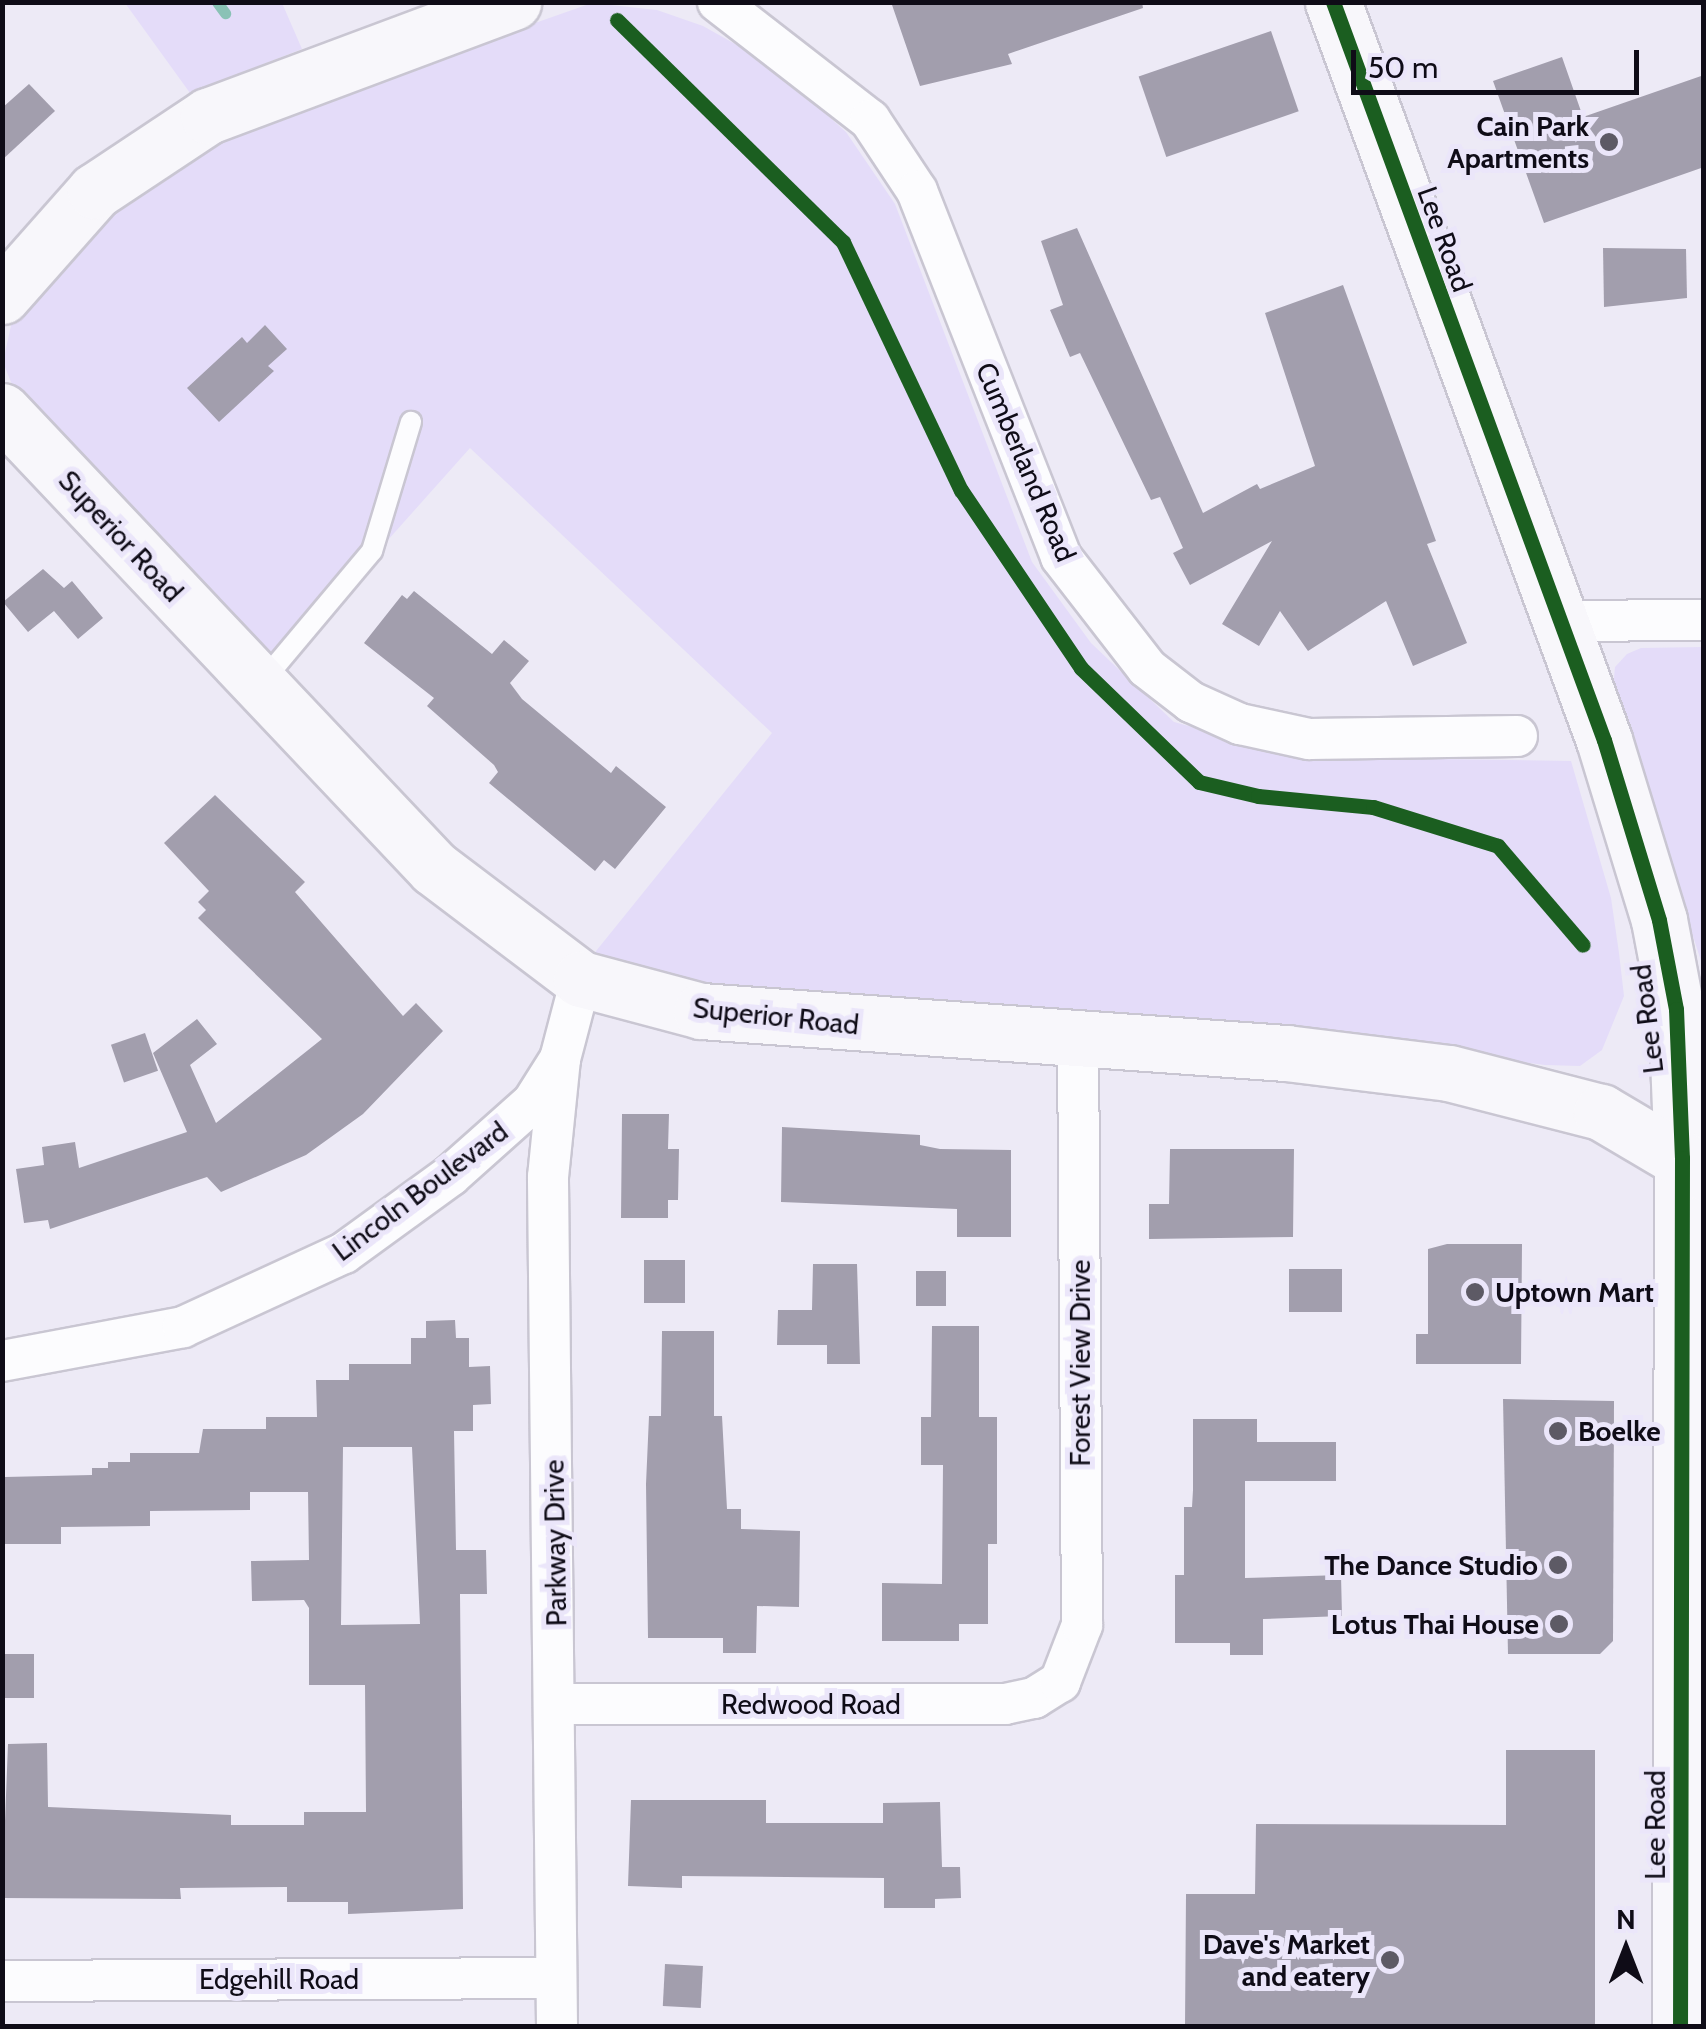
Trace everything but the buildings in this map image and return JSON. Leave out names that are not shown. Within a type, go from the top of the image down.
[{"type":"street","points":[[2,296],[95,192],[208,116],[513,2]]},
{"type":"street","name":"Cumberland Road","points":[[718,2],[870,120],[917,192],[1061,557],[1147,668],[1190,702],[1240,724],[1309,739],[1517,736]]},
{"type":"street","name":"Lee Road","points":[[1333,2],[1604,740],[1659,920],[1676,1009],[1693,1166],[1688,1991]]},
{"type":"street","name":"Superior Road","points":[[2,411],[434,868],[581,979],[701,1011],[1078,1038],[1449,1074],[1601,1112],[1693,1166]]},
{"type":"street","points":[[1558,621],[1704,620]]},
{"type":"street","name":"Lincoln Boulevard","points":[[2,1361],[183,1328],[344,1254],[501,1134],[533,1102],[560,1060],[581,979]]},
{"type":"street","name":"Forest View Drive","points":[[1060,1682],[1075,1657],[1082,1625],[1078,1038]]},
{"type":"street","name":"Parkway Drive","points":[[556,2026],[557,1704],[548,1177],[560,1060]]},
{"type":"street","name":"Redwood Road","points":[[557,1704],[1005,1704],[1034,1698],[1060,1682]]},
{"type":"street","name":"Edgehill Road","points":[[2,1980],[556,1978]]},
{"type":"lane","points":[[261,684],[372,552],[412,422]]},
{"type":"shaded area","points":[[125,3],[282,3],[302,49],[190,93]]},
{"type":"shaded area","points":[[592,3],[657,10],[703,26],[769,63],[846,132],[895,204],[1032,562],[1091,643],[1174,722],[1301,757],[1571,761],[1611,898],[1624,996],[1602,1050],[1580,1066],[1545,1065],[1281,1030],[799,1005],[588,961],[772,733],[470,448],[272,670],[18,400],[3,362],[12,321],[46,278],[126,202],[190,154],[287,110]]},
{"type":"shaded area","points":[[1703,647],[1703,967],[1613,689],[1615,667],[1627,654],[1641,648]]},
{"type":"waterway","points":[[217,2],[225,13]]},
{"type":"cycle path","points":[[1333,2],[1604,740],[1659,920],[1676,1009],[1682,1158],[1680,2026]]},
{"type":"cycle path","points":[[617,20],[843,242],[961,490],[1081,668],[1199,782],[1258,796],[1373,807],[1498,846],[1583,945]]},
{"type":"place","name":"Cain Park Apartments","points":[[1609,142]]},
{"type":"place","name":"Uptown Mart","points":[[1475,1292]]},
{"type":"place","name":"Boelke","points":[[1558,1431]]},
{"type":"place","name":"The Dance Studio","points":[[1558,1565]]},
{"type":"place","name":"Lotus Thai House","points":[[1559,1624]]},
{"type":"place","name":"Dave's Market and eatery","points":[[1390,1960]]}]
